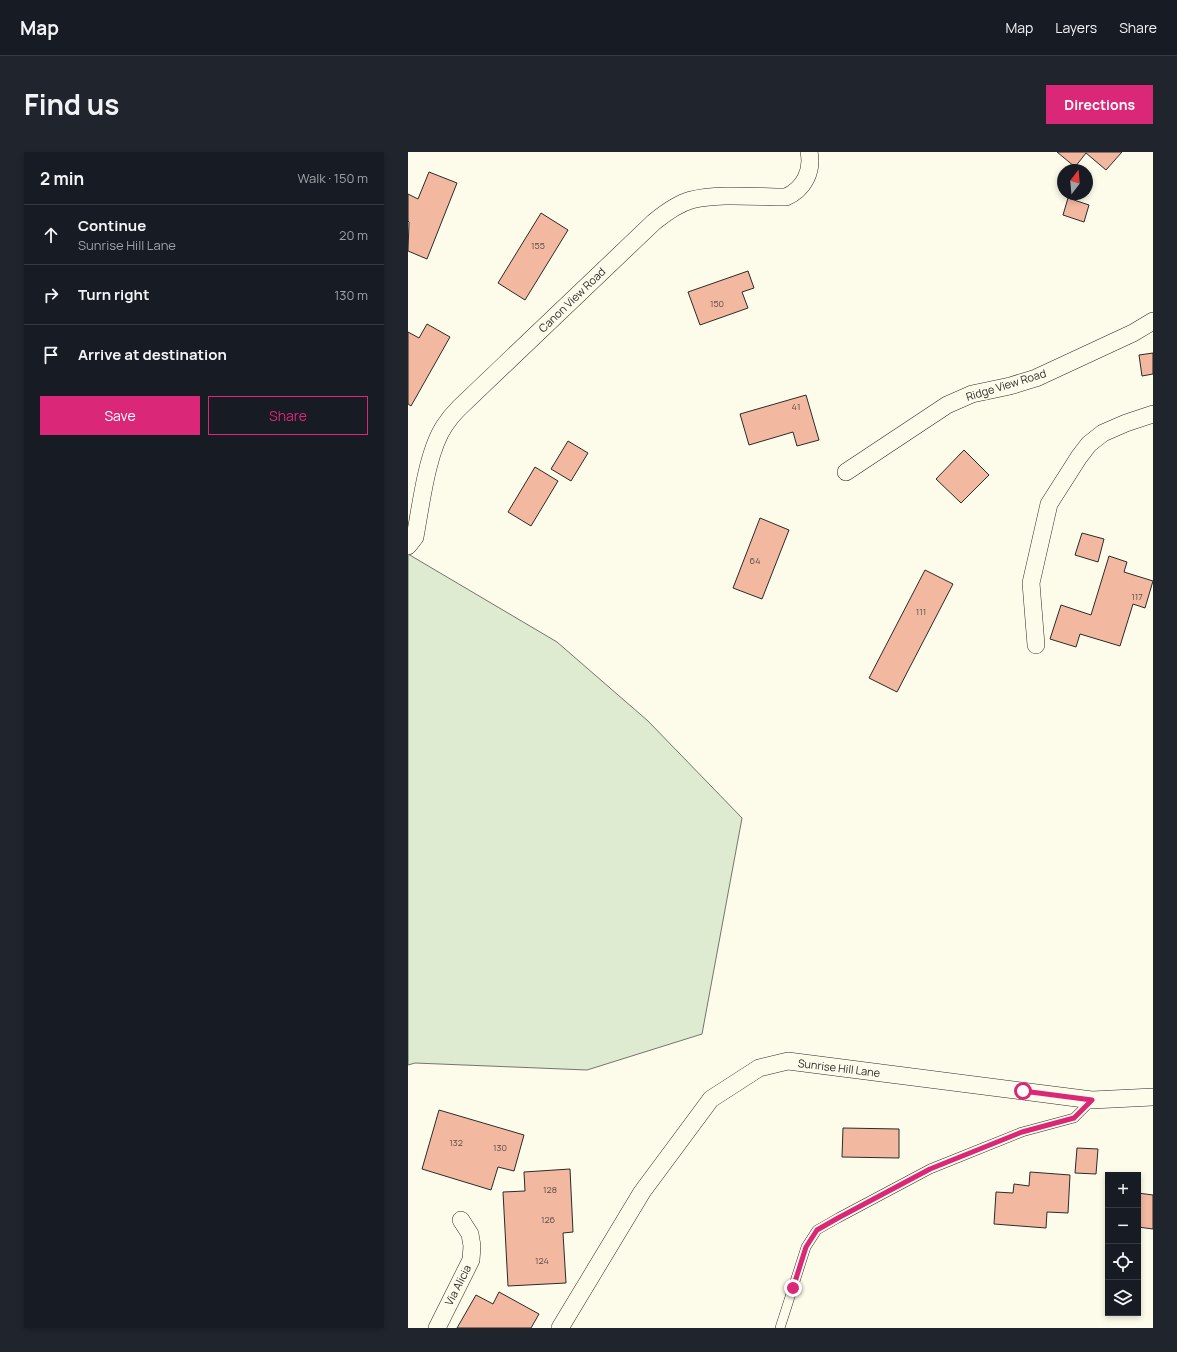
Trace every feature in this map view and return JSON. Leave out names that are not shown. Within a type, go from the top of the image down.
[{"type":"street","name":"Canon View Road","points":[[412,542],[435,445],[445,425],[459,408],[654,222],[671,209],[690,201],[710,196],[786,197],[792,195],[802,186],[809,174],[811,160],[809,152]]},
{"type":"street","name":"Ridge View Road","points":[[846,472],[946,405],[972,394],[1010,386],[1036,378],[1133,333],[1153,321]]},
{"type":"street","points":[[1036,645],[1031,583],[1049,504],[1089,444],[1103,433],[1153,414]]},
{"type":"street","name":"Sunrise Hill Lane","points":[[560,1328],[642,1192],[711,1099],[759,1068],[788,1061],[1092,1100],[1153,1097]]},
{"type":"street","name":"Via Alicia","points":[[437,1328],[471,1260],[472,1246],[470,1234],[461,1220]]},
{"type":"lane","points":[[780,1328],[806,1247],[817,1230],[930,1169],[1022,1132],[1074,1118],[1092,1100]]},
{"type":"green space","points":[[408,554],[557,642],[648,721],[742,818],[702,1034],[587,1070],[415,1063],[408,1065]]},
{"type":"building","points":[[1057,152],[1122,152],[1106,170],[1086,153],[1077,164],[1071,164]]},
{"type":"building","points":[[429,172],[457,183],[427,259],[408,251],[408,194],[418,199]]},
{"type":"building","points":[[1067,200],[1074,200],[1089,205],[1084,222],[1063,215]]},
{"type":"building","points":[[541,213],[568,230],[525,300],[498,283]]},
{"type":"building","points":[[748,271],[754,288],[742,292],[748,308],[700,325],[688,292]]},
{"type":"building","points":[[427,324],[450,337],[411,406],[408,404],[408,332],[419,338]]},
{"type":"building","points":[[1153,353],[1153,374],[1142,376],[1139,355]]},
{"type":"building","points":[[806,395],[819,440],[797,446],[793,432],[749,445],[740,414]]},
{"type":"building","points":[[568,441],[588,453],[571,481],[551,469]]},
{"type":"building","points":[[964,450],[989,475],[961,503],[936,479]]},
{"type":"building","points":[[535,467],[558,481],[531,526],[508,512]]},
{"type":"building","points":[[760,518],[789,530],[762,599],[733,588]]},
{"type":"building","points":[[1082,533],[1104,539],[1098,562],[1075,555]]},
{"type":"building","points":[[1109,556],[1127,562],[1124,572],[1153,581],[1145,608],[1133,604],[1120,646],[1080,634],[1076,647],[1050,639],[1061,605],[1091,615]]},
{"type":"building","points":[[925,570],[953,584],[897,692],[869,678]]},
{"type":"building","points":[[439,1110],[524,1135],[514,1171],[498,1167],[491,1190],[422,1169]]},
{"type":"building","points":[[843,1128],[899,1129],[899,1158],[842,1157]]},
{"type":"building","points":[[1077,1148],[1098,1149],[1096,1174],[1075,1173]]},
{"type":"building","points":[[570,1169],[573,1232],[563,1233],[566,1283],[508,1286],[503,1192],[525,1191],[524,1172]]},
{"type":"building","points":[[1030,1172],[1070,1175],[1068,1213],[1047,1212],[1046,1228],[994,1224],[996,1192],[1013,1193],[1014,1184],[1029,1186]]},
{"type":"building","points":[[1141,1193],[1153,1195],[1153,1229],[1141,1227]]},
{"type":"building","points":[[499,1292],[539,1314],[531,1328],[457,1328],[476,1295],[493,1304]]},
{"type":"route","points":[[793,1288],[806,1247],[817,1230],[930,1169],[1022,1132],[1074,1118],[1092,1100],[1023,1091]]}]
